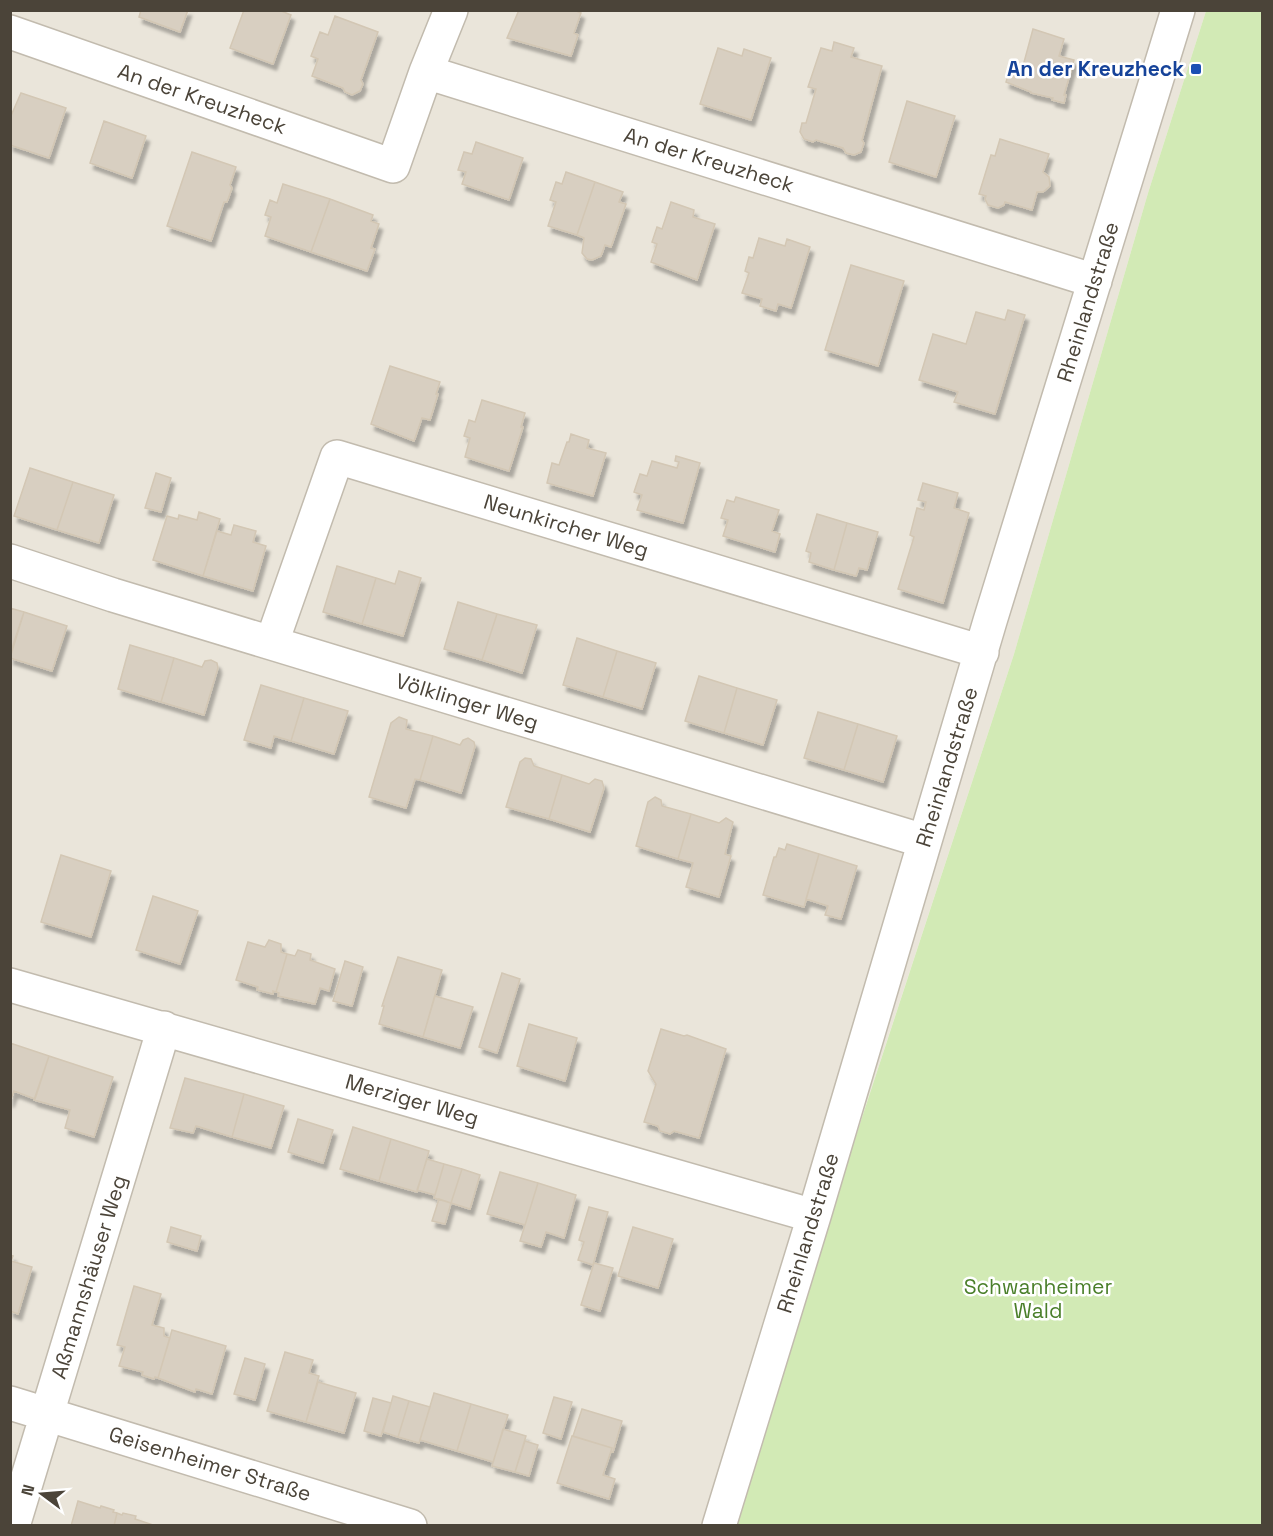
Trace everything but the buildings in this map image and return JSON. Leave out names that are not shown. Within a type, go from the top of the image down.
[{"type":"street","points":[[426,72],[451,10]]},
{"type":"street","name":"Rheinlandstraße","points":[[719,1526],[814,1216],[924,841],[1178,10]]},
{"type":"street","name":"An der Kreuzheck","points":[[10,32],[393,166],[426,72],[1095,281]]},
{"type":"street","name":"Neunkircher Weg","points":[[272,642],[337,457],[982,652]]},
{"type":"street","name":"Völklinger Weg","points":[[10,561],[113,595],[924,841]]},
{"type":"street","name":"Merziger Weg","points":[[10,985],[814,1216]]},
{"type":"street","name":"Aßmannshäuser Weg","points":[[13,1526],[164,1028]]},
{"type":"street","name":"Geisenheimer Straße","points":[[10,1403],[410,1526]]},
{"type":"shaded area","points":[[10,11],[1206,11],[1148,193],[1014,654],[728,1525],[11,1525]]},
{"type":"green space","name":"Schwanheimer Wald","points":[[1206,11],[1262,11],[1262,1525],[728,1526],[1014,654],[1148,193]]},
{"type":"place","name":"An der Kreuzheck","points":[[1196,69]]}]
